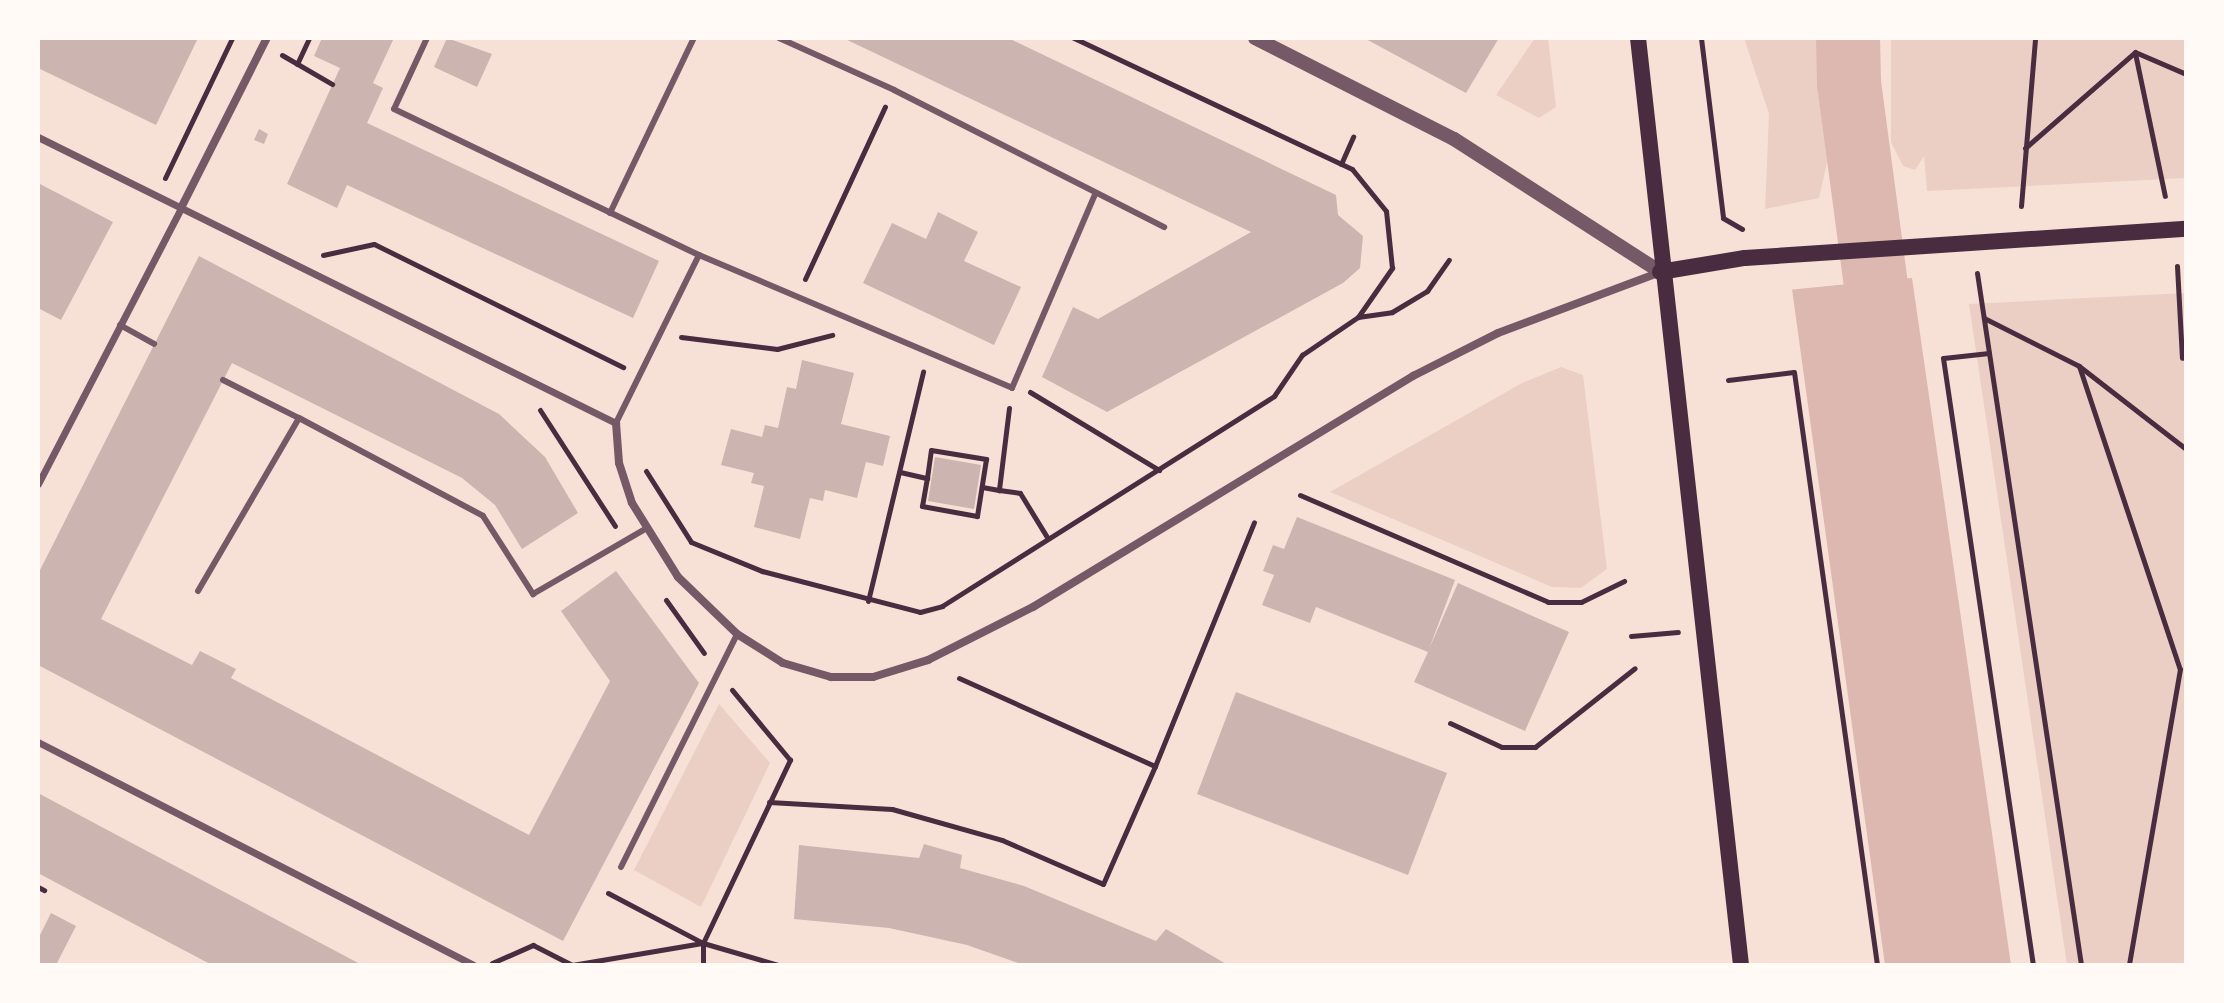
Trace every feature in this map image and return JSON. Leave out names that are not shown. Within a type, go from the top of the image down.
[{"type":"main road","points":[[1638,38],[1660,272],[1741,965]]},
{"type":"main road","points":[[1660,272],[1745,258],[2186,229]]},
{"type":"street","points":[[1255,38],[1454,139],[1660,272]]},
{"type":"street","points":[[38,484],[266,41]]},
{"type":"street","points":[[38,137],[616,423],[619,463],[645,529],[678,577],[737,634],[783,663],[831,677],[873,677],[928,660],[1033,607],[1413,376],[1498,333],[1660,272]]},
{"type":"street","points":[[38,742],[473,965]]},
{"type":"lane","points":[[427,38],[394,109],[699,255],[926,356],[1012,388],[1095,194]]},
{"type":"lane","points":[[610,213],[694,38]]},
{"type":"lane","points":[[779,38],[894,90],[1164,227]]},
{"type":"lane","points":[[616,423],[699,255]]},
{"type":"lane","points":[[120,325],[154,344]]},
{"type":"lane","points":[[223,380],[483,516],[533,594],[645,529]]},
{"type":"lane","points":[[198,591],[299,418]]},
{"type":"lane","points":[[621,867],[737,634]]},
{"type":"path","points":[[156,195],[232,38]]},
{"type":"path","points":[[297,64],[309,38]]},
{"type":"path","points":[[641,462],[691,542],[762,571],[868,601],[920,612],[942,606],[1274,396],[1302,355],[1358,317],[1392,268],[1386,211],[1352,169],[1073,38]]},
{"type":"path","points":[[1701,38],[1723,218],[1742,229]]},
{"type":"path","points":[[2021,206],[2035,38]]},
{"type":"path","points":[[266,41],[332,84]]},
{"type":"path","points":[[2025,148],[2135,52]]},
{"type":"path","points":[[2135,52],[2186,74]]},
{"type":"path","points":[[2135,52],[2165,196]]},
{"type":"path","points":[[796,298],[894,90]]},
{"type":"path","points":[[1341,164],[1353,137]]},
{"type":"path","points":[[291,262],[374,244],[639,376]]},
{"type":"path","points":[[1358,317],[1392,312],[1427,291],[1449,260]]},
{"type":"path","points":[[2177,266],[2182,358]]},
{"type":"path","points":[[1977,273],[2081,965]]},
{"type":"path","points":[[1983,318],[2079,366],[2186,449]]},
{"type":"path","points":[[660,334],[777,349],[862,327]]},
{"type":"path","points":[[1989,353],[1943,358],[2033,965]]},
{"type":"path","points":[[868,601],[926,356]]},
{"type":"path","points":[[2079,366],[2180,669],[2130,964],[2112,965]]},
{"type":"path","points":[[1728,380],[1794,372],[1877,965]]},
{"type":"path","points":[[999,490],[1012,388],[1032,393],[1159,470]]},
{"type":"path","points":[[931,450],[986,459],[977,516],[922,506],[927,478],[931,450]]},
{"type":"path","points":[[900,472],[927,478]]},
{"type":"path","points":[[982,487],[1020,493],[1047,537]]},
{"type":"path","points":[[1300,495],[1548,602],[1581,602],[1624,581]]},
{"type":"path","points":[[769,802],[892,809],[1002,840],[1103,884],[1155,766],[1254,522]]},
{"type":"path","points":[[1631,636],[1702,629]]},
{"type":"path","points":[[1450,723],[1502,747],[1535,747],[1635,668]]},
{"type":"path","points":[[959,678],[1155,766]]},
{"type":"path","points":[[703,965],[703,943],[790,760]]},
{"type":"path","points":[[608,893],[703,943],[778,965]]},
{"type":"path","points":[[488,965],[533,945],[572,965],[703,943]]},
{"type":"shaded area","points":[[1535,38],[1548,38],[1556,107],[1539,118],[1496,95]]},
{"type":"shaded area","points":[[1744,38],[1843,38],[1853,85],[1833,136],[1819,198],[1765,209],[1769,114]]},
{"type":"shaded area","points":[[1891,38],[2186,38],[2186,178],[1927,191],[1924,156],[1915,170],[1903,166],[1891,142]]},
{"type":"shaded area","points":[[1912,278],[2011,965],[1885,965],[1792,289]]},
{"type":"shaded area","points":[[2186,293],[2186,965],[2067,965],[1969,304]]},
{"type":"shaded area","points":[[1561,367],[1583,375],[1607,569],[1581,588],[1552,587],[1330,492],[1522,383]]},
{"type":"shaded area","points":[[719,704],[770,763],[701,907],[634,870]]},
{"type":"pier","points":[[1911,274],[1916,277],[1788,290],[1792,285]]},
{"type":"building","points":[[38,38],[198,38],[156,125],[38,68]]},
{"type":"building","points":[[322,38],[394,38],[373,83],[383,88],[367,123],[659,261],[633,318],[347,185],[337,208],[287,184],[340,68],[314,56]]},
{"type":"building","points":[[447,38],[492,54],[477,87],[434,67]]},
{"type":"building","points":[[843,38],[1008,38],[1336,195],[1338,215],[1363,236],[1360,268],[1343,283],[1107,412],[1042,377],[1073,307],[1098,319],[1251,232]]},
{"type":"building","points":[[1364,38],[1499,38],[1466,93]]},
{"type":"building","points":[[259,129],[268,134],[264,144],[254,140]]},
{"type":"building","points":[[38,183],[113,222],[61,320],[38,308]]},
{"type":"building","points":[[938,212],[978,232],[964,261],[1021,287],[994,345],[863,283],[892,223],[926,239]]},
{"type":"building","points":[[199,256],[499,414],[545,457],[578,513],[522,549],[495,505],[462,478],[232,363],[101,619],[192,665],[200,651],[236,669],[231,678],[529,835],[610,681],[561,611],[616,571],[699,683],[563,941],[38,665],[38,574]]},
{"type":"building","points":[[802,360],[854,373],[841,424],[890,436],[883,466],[866,462],[857,498],[825,490],[823,501],[810,498],[800,539],[754,527],[764,486],[751,483],[754,473],[721,465],[731,429],[762,437],[765,425],[778,428],[787,387],[796,389]]},
{"type":"building","points":[[935,457],[981,465],[974,509],[928,501]]},
{"type":"building","points":[[1297,517],[1455,580],[1429,649],[1458,583],[1569,632],[1525,731],[1414,682],[1428,652],[1316,607],[1310,623],[1262,605],[1274,575],[1263,571],[1273,545],[1284,549]]},
{"type":"building","points":[[1236,692],[1447,773],[1408,875],[1197,794]]},
{"type":"building","points":[[38,793],[362,965],[212,965],[96,904],[38,873]]},
{"type":"building","points":[[924,844],[962,855],[960,868],[1024,886],[1156,941],[1166,929],[1228,965],[1024,965],[967,945],[889,928],[794,919],[799,845],[919,858]]},
{"type":"building","points":[[51,913],[76,926],[56,965],[38,965],[38,939]]},
{"type":"waterway","points":[[1848,38],[1849,83],[1887,369]]}]
